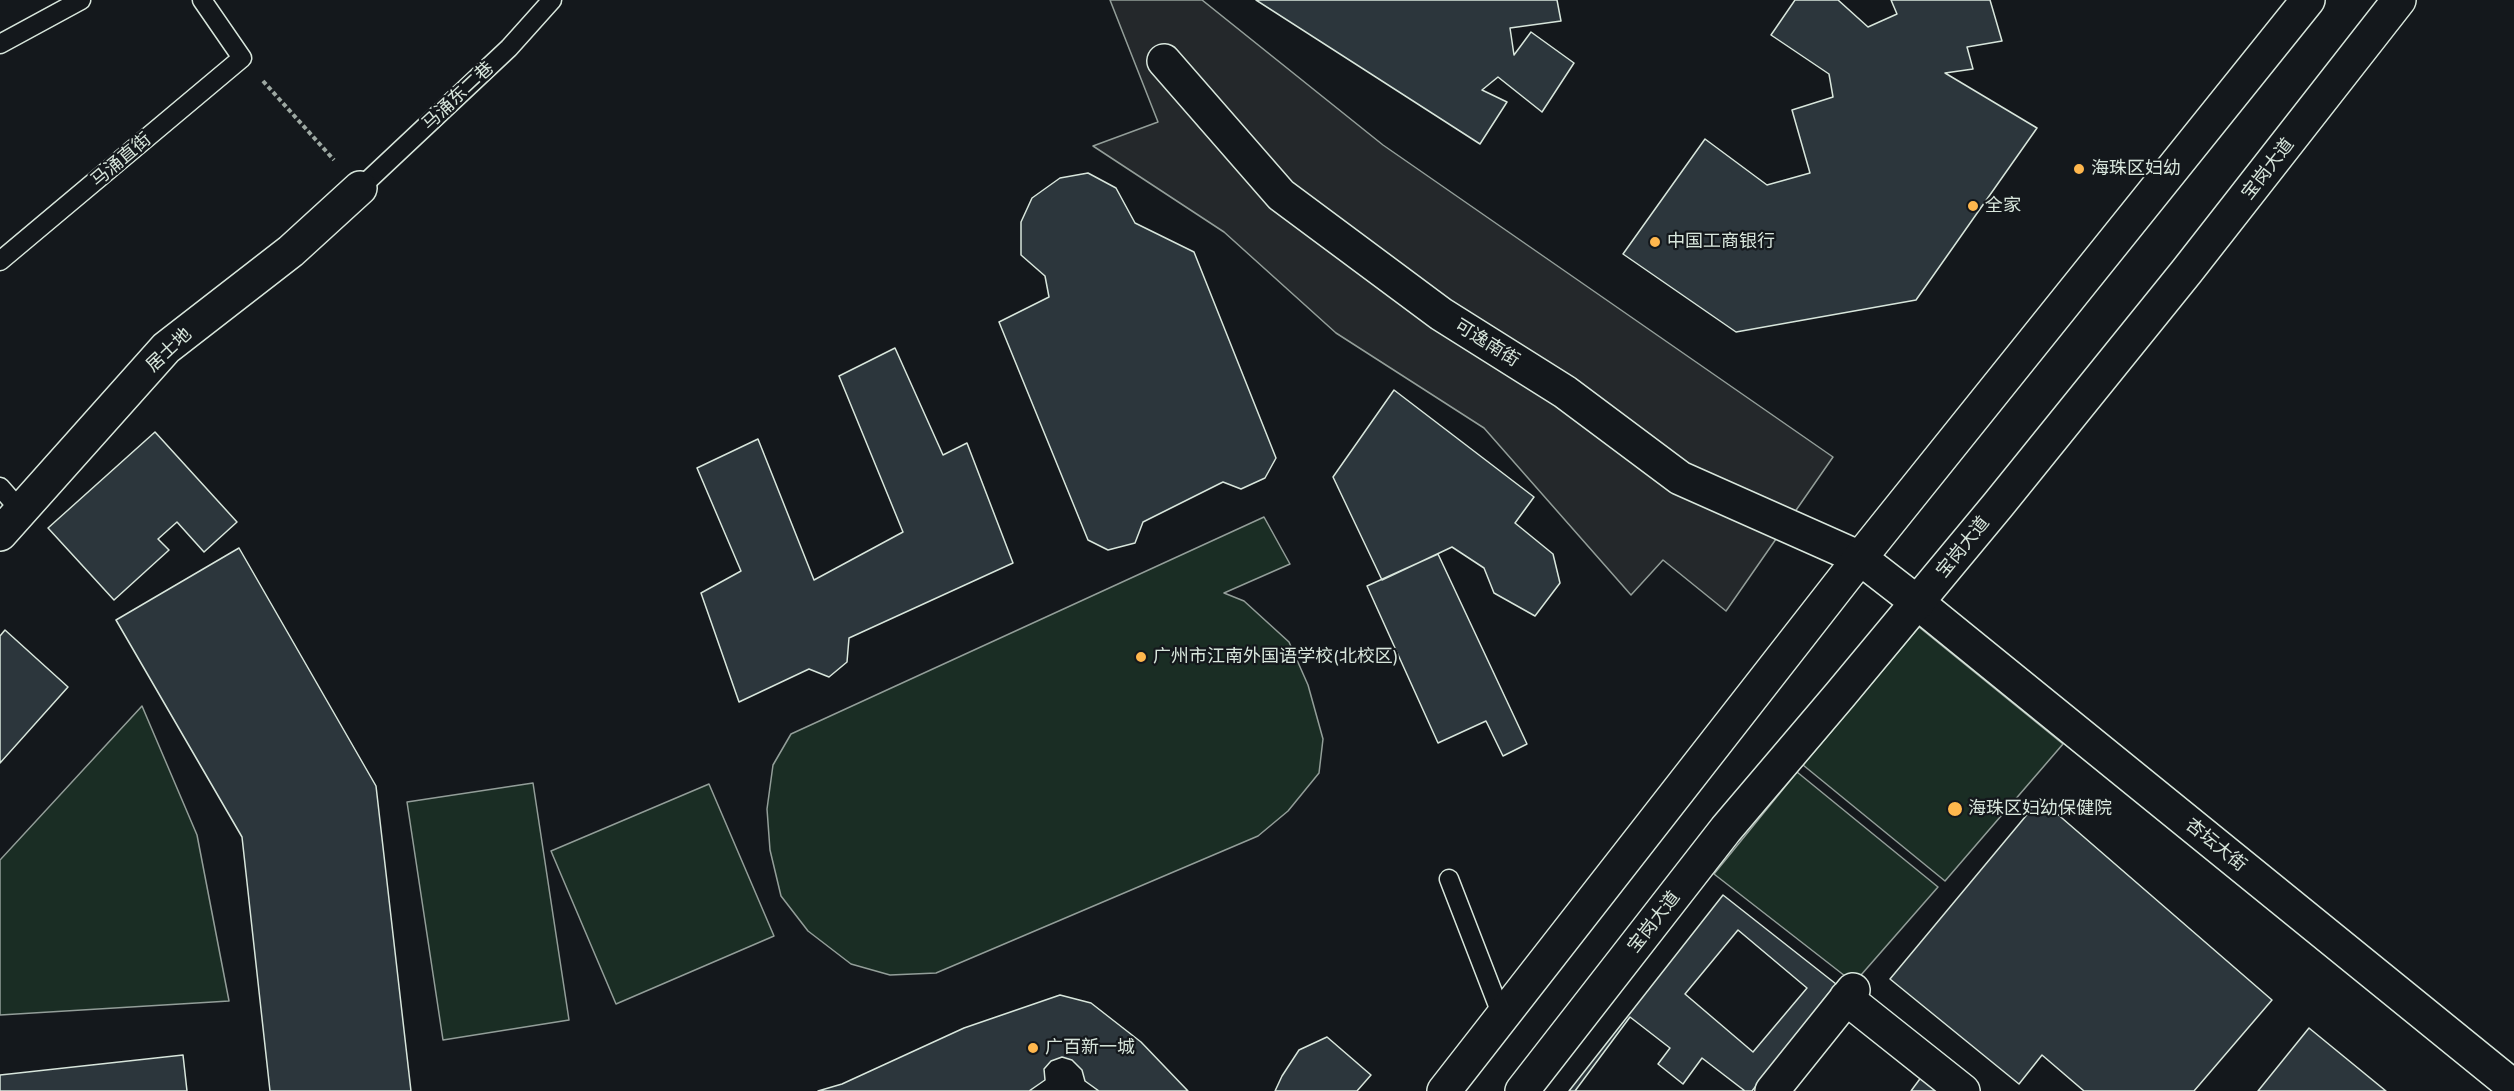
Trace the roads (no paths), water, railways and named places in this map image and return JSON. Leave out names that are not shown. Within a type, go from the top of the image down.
[{"type":"main road","points":[[1444,1091],[1860,558],[2308,0]]},
{"type":"main road","name":"宝岗大道","points":[[1522,1091],[1726,829],[1918,603],[2187,272],[2399,0]]},
{"type":"main road","name":"可逸南街","points":[[1164,61],[1281,195],[1441,314],[1564,392],[1680,478],[1860,558],[1918,603]]},
{"type":"main road","name":"居士地","points":[[7,511],[166,348],[291,251],[360,188]]},
{"type":"main road","name":"杏坛大街","points":[[1918,603],[2514,1087]]},
{"type":"main road","points":[[1773,1091],[1849,994],[1963,1091]]},
{"type":"lane","points":[[0,44],[81,0]]},
{"type":"lane","name":"马涌直街","points":[[0,261],[242,58],[202,0]]},
{"type":"lane","name":"马涌东二巷","points":[[360,188],[509,48],[552,0]]},
{"type":"lane","points":[[1449,879],[1502,1016]]},
{"type":"place","name":"海珠区妇幼","points":[[2079,169]]},
{"type":"place","name":"全家","points":[[1973,206]]},
{"type":"place","name":"中国工商银行","points":[[1655,242]]},
{"type":"place","name":"广州市江南外国语学校(北校区)","points":[[1141,657]]},
{"type":"place","name":"海珠区妇幼保健院","points":[[1955,809]]},
{"type":"place","name":"广百新一城","points":[[1033,1048]]}]
